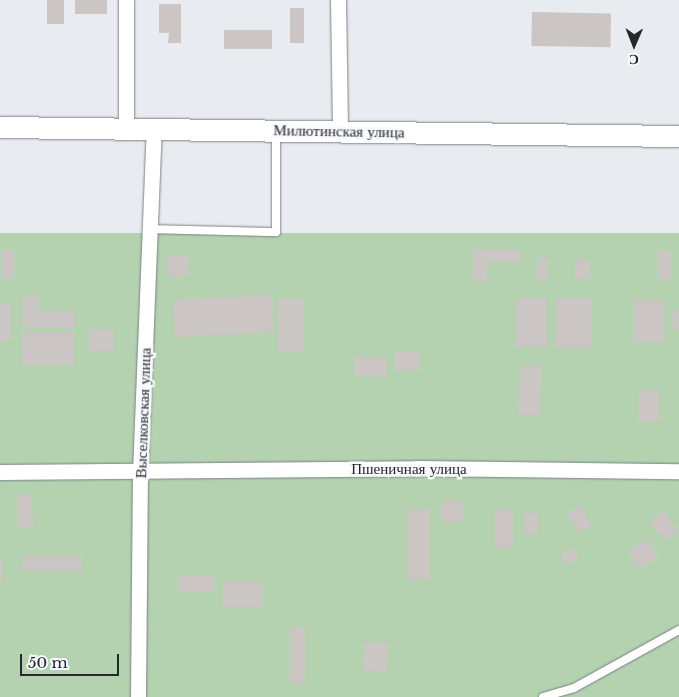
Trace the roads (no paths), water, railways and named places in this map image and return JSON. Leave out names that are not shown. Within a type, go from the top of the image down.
[{"type":"main road","name":"Милютинская улица","points":[[0,127],[679,136]]},
{"type":"street","points":[[126,0],[126,128]]},
{"type":"street","points":[[338,0],[340,131]]},
{"type":"street","name":"Выселковская улица","points":[[138,697],[140,472],[154,129]]},
{"type":"street","name":"Пшеничная улица","points":[[0,472],[417,468],[679,471]]},
{"type":"lane","points":[[150,229],[276,232],[276,130]]},
{"type":"lane","points":[[543,697],[574,688],[679,630]]}]
